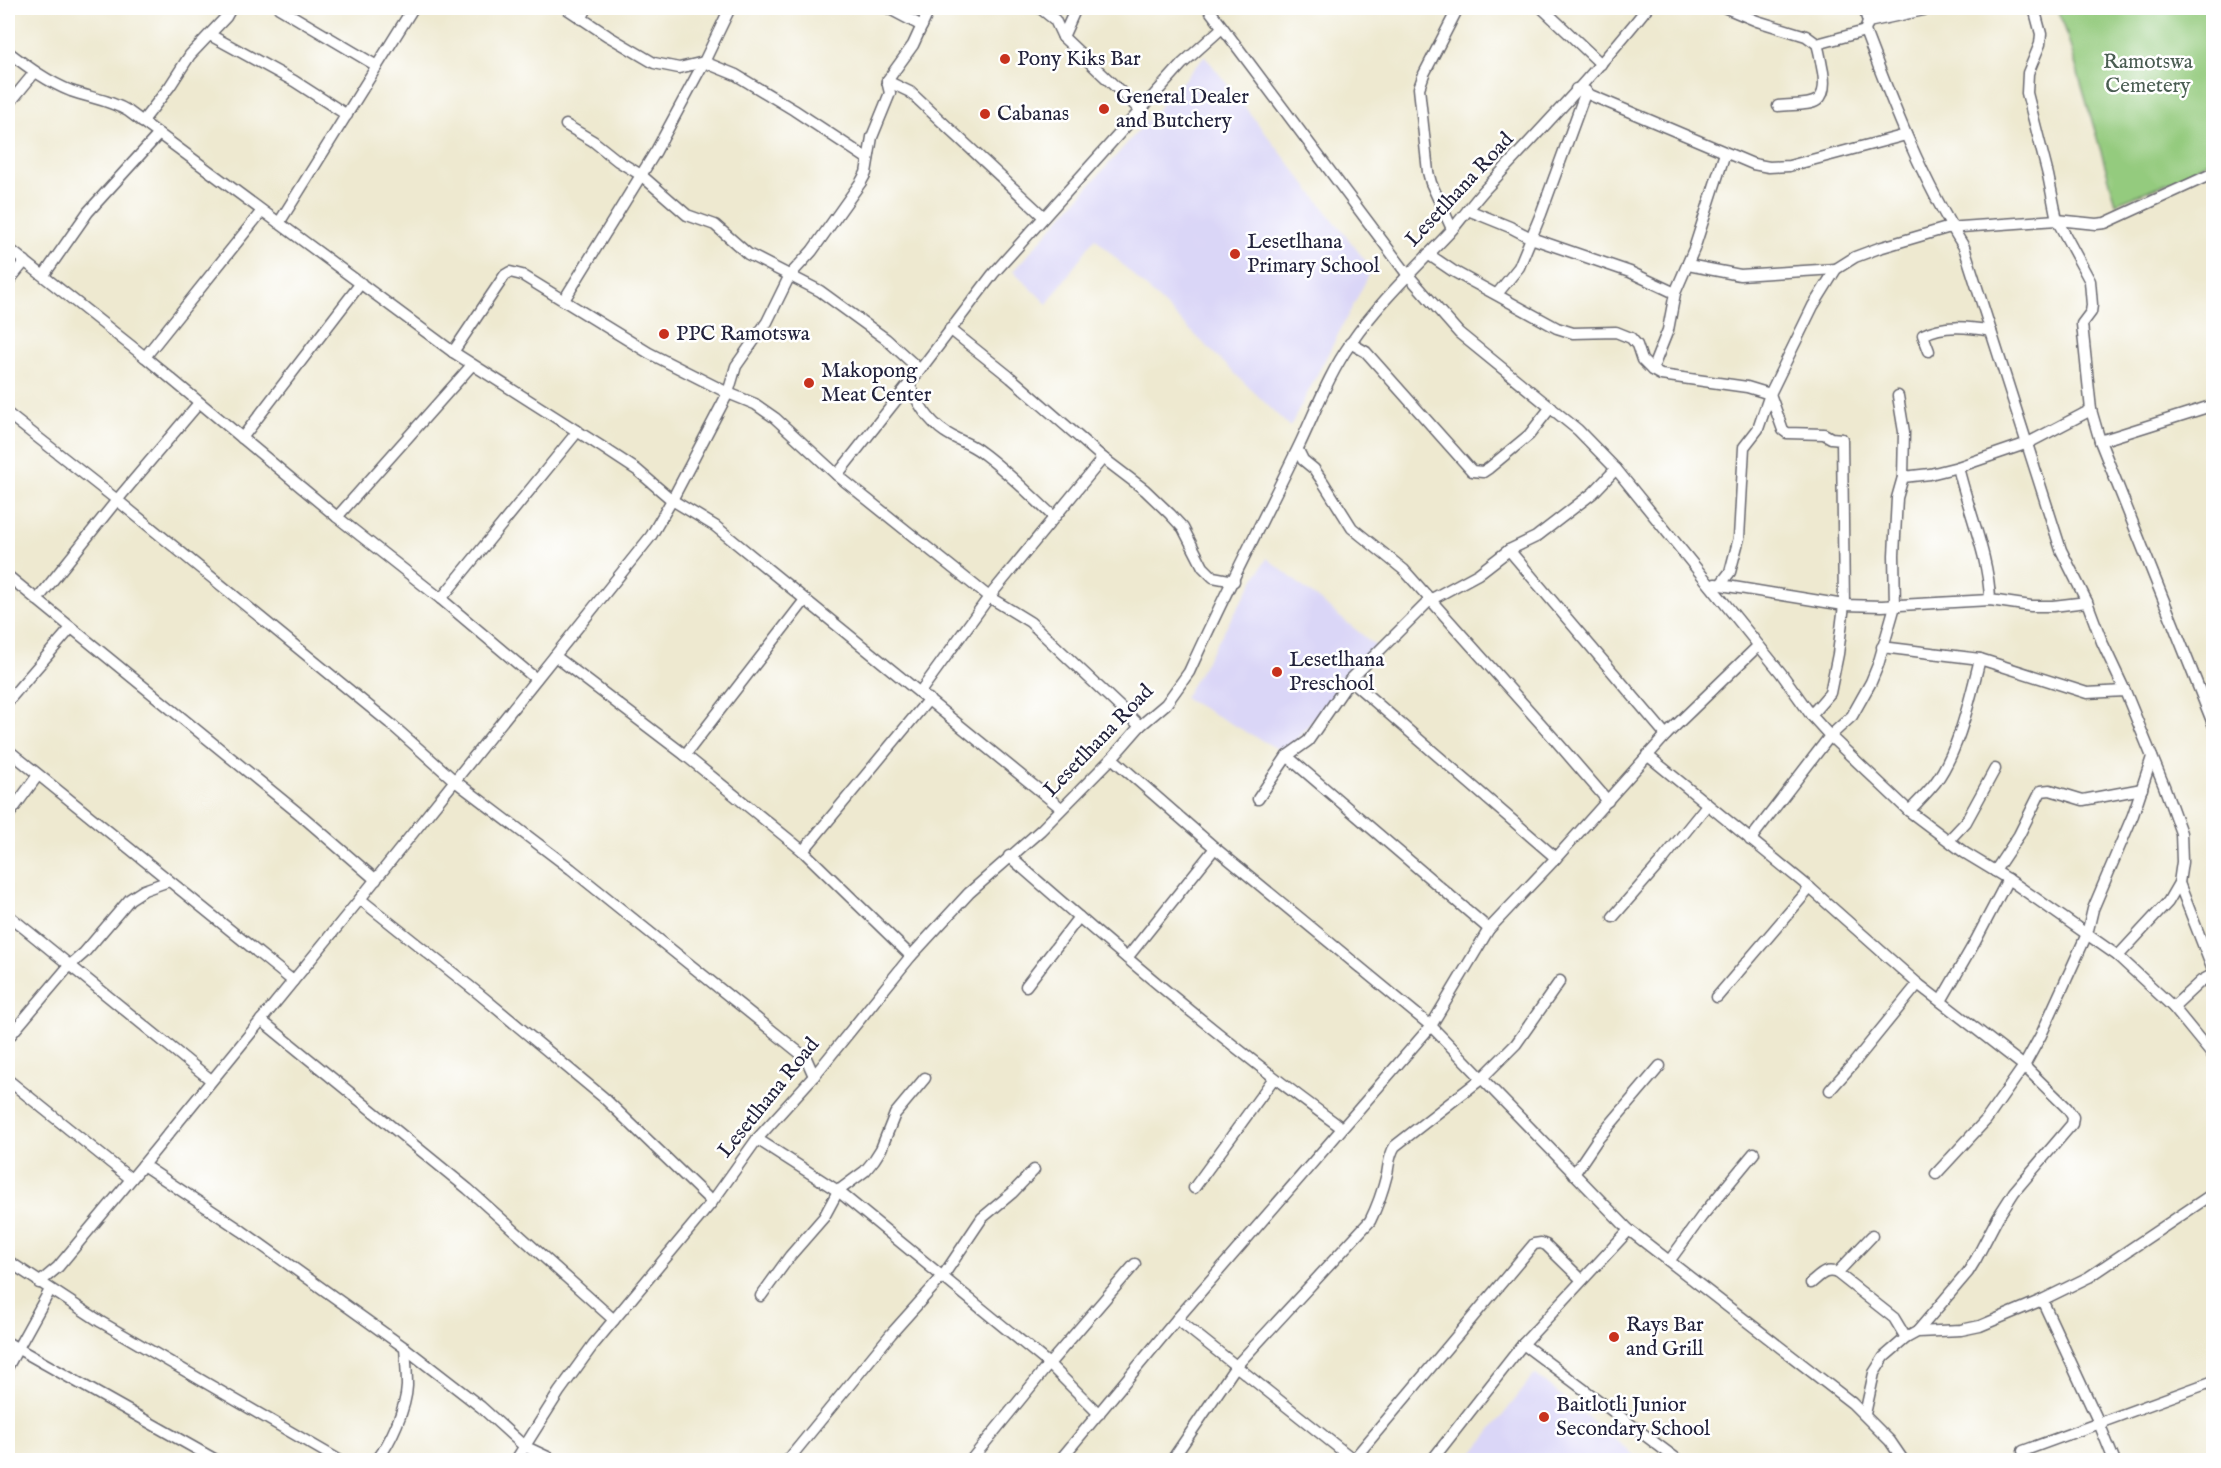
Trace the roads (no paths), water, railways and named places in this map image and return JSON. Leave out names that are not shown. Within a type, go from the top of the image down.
[{"type":"street","points":[[142,122],[190,55],[226,17],[231,8]]},
{"type":"street","points":[[279,8],[377,66]]},
{"type":"street","points":[[279,223],[413,8]]},
{"type":"street","points":[[566,8],[654,63],[679,68],[704,62],[736,75],[868,159]]},
{"type":"street","points":[[581,19],[587,8]]},
{"type":"street","points":[[564,300],[641,175],[704,62],[730,8]]},
{"type":"street","points":[[888,8],[922,26]]},
{"type":"street","points":[[39,1283],[58,1267],[143,1165],[376,880],[651,536],[728,393],[736,366],[767,322],[790,275],[812,251],[866,173],[872,137],[890,93],[887,81],[913,45],[930,8]]},
{"type":"street","points":[[1040,8],[1055,20],[1063,37],[1140,110]]},
{"type":"street","points":[[1063,37],[1076,8]]},
{"type":"street","points":[[1208,8],[1407,274],[1459,333],[1551,406],[1616,469],[1830,736],[1909,811],[1965,853],[2008,879],[2118,956],[2173,1007],[2214,1058]]},
{"type":"street","points":[[1452,229],[1429,178],[1419,88],[1458,8]]},
{"type":"street","points":[[1542,8],[1601,64]]},
{"type":"street","name":"Lesetlhana Road","points":[[516,1461],[559,1392],[614,1320],[712,1202],[757,1139],[814,1076],[911,956],[969,893],[1041,830],[1140,726],[1166,704],[1189,672],[1298,450],[1326,384],[1350,343],[1407,274],[1581,90],[1647,8]]},
{"type":"street","points":[[1726,8],[1757,21],[1806,36],[1817,44],[1825,88],[1823,95],[1818,101],[1778,106]]},
{"type":"street","points":[[1864,8],[1867,27],[1906,135],[1964,247],[2061,550],[2087,602],[2102,642],[2125,691],[2181,833],[2182,862],[2179,883],[2168,902],[2118,956]]},
{"type":"street","points":[[1817,44],[1933,8]]},
{"type":"street","points":[[2034,8],[2041,33],[2040,44],[2028,73],[2027,93],[2057,220],[2090,281],[2091,312],[2082,324],[2091,410],[2100,441],[2214,726]]},
{"type":"street","points":[[837,475],[993,274],[1182,64],[1222,28]]},
{"type":"street","points":[[210,35],[294,81],[347,115]]},
{"type":"street","points":[[8,52],[35,72],[69,90],[116,104],[453,352],[637,470],[672,500],[715,526],[1061,808]]},
{"type":"street","points":[[8,105],[35,72]]},
{"type":"street","points":[[887,81],[910,92],[1044,217]]},
{"type":"street","points":[[1497,294],[1519,267],[1541,214],[1581,90],[1753,164],[1790,166],[1906,135]]},
{"type":"street","points":[[566,125],[641,175],[685,213],[715,225],[748,254],[820,291],[886,339],[920,370]]},
{"type":"street","points":[[44,275],[88,212],[159,134]]},
{"type":"street","points":[[1652,370],[1668,330],[1675,293],[1688,265],[1725,153]]},
{"type":"street","points":[[1720,585],[1730,572],[1739,538],[1746,441],[1758,429],[1770,394],[1813,306],[1836,269],[1855,257],[1879,248],[1947,228],[2057,220],[2105,223],[2214,173]]},
{"type":"street","points":[[1468,210],[1531,238],[1630,272],[1675,293]]},
{"type":"street","points":[[145,357],[262,211]]},
{"type":"street","points":[[8,248],[145,357],[336,517],[441,599],[536,679]]},
{"type":"street","points":[[1428,254],[1453,271],[1557,328],[1573,333],[1616,332],[1631,338],[1637,345],[1642,360],[1661,375],[1748,387],[1770,394]]},
{"type":"street","points":[[8,282],[25,261]]},
{"type":"street","points":[[1688,265],[1740,275],[1836,269]]},
{"type":"street","points":[[453,352],[505,275],[510,272],[522,275],[649,353],[755,404],[775,418],[837,475],[989,597],[1030,622],[1140,726]]},
{"type":"street","points":[[242,438],[361,284]]},
{"type":"street","points":[[1929,351],[1923,335],[1932,330],[1966,327],[1991,331]]},
{"type":"street","points":[[951,329],[1103,458],[1145,490],[1183,528],[1203,567],[1213,577],[1234,581]]},
{"type":"street","points":[[1350,343],[1366,352],[1472,471],[1482,472],[1489,468],[1529,435],[1551,406]]},
{"type":"street","points":[[336,517],[472,365]]},
{"type":"street","points":[[909,384],[919,404],[932,422],[946,433],[982,452],[1054,517]]},
{"type":"street","points":[[1770,394],[1783,430],[1787,433],[1824,434],[1831,438],[1842,439],[1844,605],[1830,693],[1811,715]]},
{"type":"street","points":[[1750,840],[1830,736],[1852,716],[1871,682],[1895,606],[1894,555],[1897,498],[1903,477],[1904,432],[1898,396]]},
{"type":"street","points":[[37,600],[117,500],[200,403]]},
{"type":"street","points":[[2100,441],[2214,405]]},
{"type":"street","points":[[1903,477],[1930,474],[1958,467],[2028,443],[2091,410]]},
{"type":"street","points":[[8,414],[392,725],[455,781],[571,868],[806,1058],[814,1076]]},
{"type":"street","points":[[441,599],[578,431]]},
{"type":"street","points":[[1298,450],[1303,460],[1314,469],[1352,528],[1396,562],[1608,801]]},
{"type":"street","points":[[803,851],[925,696],[989,597],[1103,458]]},
{"type":"street","points":[[1958,467],[1982,552],[1990,600]]},
{"type":"street","points":[[1258,799],[1287,756],[1308,741],[1350,680],[1430,600],[1478,574],[1509,550],[1536,537],[1578,505],[1616,469]]},
{"type":"street","points":[[1509,550],[1666,735]]},
{"type":"street","points":[[8,576],[302,816],[376,880]]},
{"type":"street","points":[[1706,583],[1844,605],[1895,606],[1990,600],[2031,606],[2053,606],[2087,602]]},
{"type":"street","points":[[684,755],[805,600]]},
{"type":"street","points":[[8,702],[71,628]]},
{"type":"street","points":[[1060,1461],[1177,1319],[1431,1026],[1490,929],[1608,801],[1647,755],[1758,646]]},
{"type":"street","points":[[1882,647],[1980,659],[2087,693],[2125,691]]},
{"type":"street","points":[[555,656],[684,755],[803,851],[911,956]]},
{"type":"street","points":[[1909,811],[1936,782],[1952,750],[1980,659]]},
{"type":"street","points":[[1350,680],[1556,858]]},
{"type":"street","points":[[8,750],[293,981]]},
{"type":"street","points":[[1647,755],[1810,888],[1918,984],[2024,1066],[2067,1108],[2073,1117],[2072,1124],[2014,1192],[1968,1272],[1917,1332],[1906,1338],[1884,1357],[1874,1373],[1865,1414]]},
{"type":"street","points":[[1287,756],[1490,929]]},
{"type":"street","points":[[1936,1174],[1986,1120],[2024,1066],[2041,1035],[2087,934],[2093,909],[2133,815],[2152,757]]},
{"type":"street","points":[[1112,758],[1215,848],[1431,1026],[1629,1230],[1865,1414],[1890,1441],[1903,1461]]},
{"type":"street","points":[[1949,840],[1966,822],[1995,769]]},
{"type":"street","points":[[8,816],[38,775]]},
{"type":"street","points":[[1995,871],[2019,835],[2041,791],[2050,790],[2083,800],[2142,789]]},
{"type":"street","points":[[1613,917],[1707,805]]},
{"type":"street","points":[[1127,958],[1215,848]]},
{"type":"street","points":[[1010,856],[1127,958],[1274,1078],[1342,1128]]},
{"type":"street","points":[[1941,1001],[1976,942],[2008,879]]},
{"type":"street","points":[[8,1038],[130,899],[144,890],[170,881]]},
{"type":"street","points":[[2173,1007],[2201,981],[2214,973],[2179,883]]},
{"type":"street","points":[[1718,997],[1810,888]]},
{"type":"street","points":[[360,899],[603,1097],[712,1202]]},
{"type":"street","points":[[8,915],[211,1080]]},
{"type":"street","points":[[1026,986],[1079,917]]},
{"type":"street","points":[[1172,1461],[1236,1366],[1370,1221],[1375,1212],[1395,1146],[1481,1079],[1522,1038],[1560,981]]},
{"type":"street","points":[[1830,1090],[1918,984]]},
{"type":"street","points":[[261,1020],[468,1189],[614,1320]]},
{"type":"street","points":[[1575,1174],[1597,1140],[1660,1066]]},
{"type":"street","points":[[761,1296],[790,1256],[824,1217],[838,1191],[865,1171],[874,1160],[896,1114],[925,1078]]},
{"type":"street","points":[[1194,1188],[1274,1078]]},
{"type":"street","points":[[8,1080],[131,1179]]},
{"type":"street","points":[[757,1139],[838,1191],[1049,1364],[1099,1414]]},
{"type":"street","points":[[1670,1260],[1702,1216],[1754,1153]]},
{"type":"street","points":[[143,1165],[242,1231],[405,1348],[481,1407],[524,1446],[554,1461]]},
{"type":"street","points":[[788,1461],[891,1334],[943,1276],[982,1218],[1012,1193],[1034,1170]]},
{"type":"street","points":[[1917,1332],[1961,1330],[1980,1326],[2042,1300],[2089,1277],[2214,1193]]},
{"type":"street","points":[[1432,1461],[1524,1344],[1629,1230]]},
{"type":"street","points":[[1837,1273],[1872,1236]]},
{"type":"street","points":[[1177,1319],[1353,1460],[1534,1244],[1546,1245],[1582,1280]]},
{"type":"street","points":[[8,1261],[101,1322],[339,1461]]},
{"type":"street","points":[[971,1461],[1049,1364],[1135,1264]]},
{"type":"street","points":[[1811,1283],[1824,1272],[1831,1270],[1837,1273],[1894,1318],[1906,1338]]},
{"type":"street","points":[[8,1366],[50,1290]]},
{"type":"street","points":[[2042,1300],[2099,1423],[2114,1461]]},
{"type":"street","points":[[8,1343],[216,1461]]},
{"type":"street","points":[[1524,1344],[1678,1461]]},
{"type":"street","points":[[377,1461],[386,1449],[405,1399],[405,1348]]},
{"type":"street","points":[[2023,1450],[2214,1381]]},
{"type":"place","name":"Pony Kiks Bar","points":[[1005,59]]},
{"type":"place","name":"General Dealer and Butchery","points":[[1104,109]]},
{"type":"place","name":"Cabanas","points":[[985,114]]},
{"type":"place","name":"Lesetlhana Primary School","points":[[1235,254]]},
{"type":"place","name":"PPC Ramotswa","points":[[664,334]]},
{"type":"place","name":"Makopong Meat Center","points":[[809,383]]},
{"type":"place","name":"Lesetlhana Preschool","points":[[1277,672]]},
{"type":"place","name":"Rays Bar and Grill","points":[[1614,1337]]},
{"type":"place","name":"Baitlotli Junior Secondary School","points":[[1544,1417]]},
{"type":"park label","name":"Ramotswa Cemetery","points":[[2148,74]]}]
